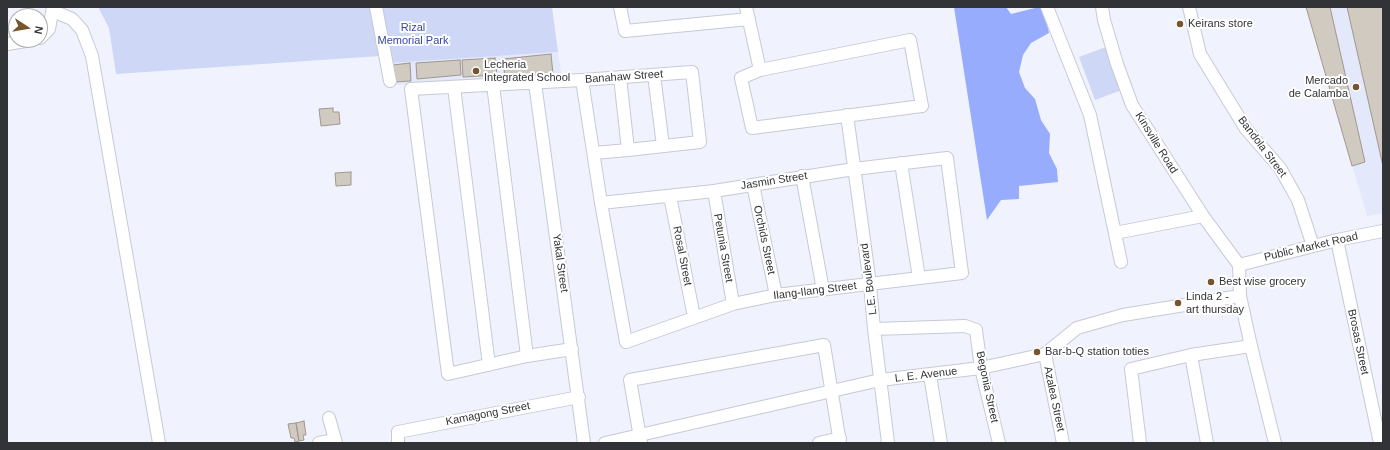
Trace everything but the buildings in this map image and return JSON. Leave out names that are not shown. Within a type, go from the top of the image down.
[{"type":"street","points":[[376,7],[390,81]]},
{"type":"street","points":[[620,7],[625,31],[748,13],[760,70]]},
{"type":"street","points":[[1047,7],[1090,115],[1121,262]]},
{"type":"street","name":"Kinsville Road","points":[[1102,7],[1104,20],[1117,64],[1132,105],[1203,216],[1239,265]]},
{"type":"street","name":"Bandola Street","points":[[1189,7],[1200,54],[1246,129],[1280,168],[1298,200],[1313,246]]},
{"type":"street","points":[[48,30],[53,9],[72,19],[82,30],[92,56],[159,443]]},
{"type":"street","points":[[910,40],[922,106],[752,128],[741,78],[760,70],[910,40]]},
{"type":"street","name":"Banahaw Street","points":[[489,365],[448,374],[411,89],[535,83],[692,72],[700,142],[663,146]]},
{"type":"street","points":[[594,153],[663,146],[654,75]]},
{"type":"street","points":[[620,77],[628,150]]},
{"type":"street","points":[[582,80],[601,203]]},
{"type":"street","name":"Yakal Street","points":[[535,83],[584,443]]},
{"type":"street","points":[[493,85],[527,356]]},
{"type":"street","points":[[454,87],[489,365],[527,356],[572,349]]},
{"type":"street","name":"L.E. Boulevard","points":[[847,115],[870,284],[888,443]]},
{"type":"street","name":"Jasmin Street","points":[[601,203],[714,191],[854,168],[947,158],[962,273]]},
{"type":"street","points":[[901,163],[918,278]]},
{"type":"street","points":[[802,176],[823,290]]},
{"type":"street","name":"Orchids Street","points":[[752,185],[776,295]]},
{"type":"street","name":"Petunia Street","points":[[714,191],[733,304]]},
{"type":"street","name":"Rosal Street","points":[[670,196],[694,317]]},
{"type":"street","name":"Ilang-Ilang Street","points":[[601,203],[626,342],[733,304],[776,295],[962,273]]},
{"type":"street","points":[[1115,233],[1203,216]]},
{"type":"street","name":"Public Market Road","points":[[1239,265],[1337,240],[1383,231]]},
{"type":"street","name":"Brosas Street","points":[[1337,240],[1380,443]]},
{"type":"street","points":[[1239,265],[1240,296],[1250,346],[1275,443]]},
{"type":"street","name":"L. E. Avenue","points":[[605,443],[640,439],[880,380],[981,368],[1045,354],[1076,328],[1123,315],[1240,296]]},
{"type":"street","name":"Begonia Street","points":[[874,328],[965,326],[976,330],[981,368],[998,443]]},
{"type":"street","points":[[640,439],[630,380],[824,345],[840,441],[819,443]]},
{"type":"street","points":[[1140,443],[1131,369],[1191,355],[1250,346]]},
{"type":"street","name":"Azalea Street","points":[[1045,354],[1063,443]]},
{"type":"street","points":[[1191,355],[1207,443]]},
{"type":"street","points":[[930,375],[941,443]]},
{"type":"street","name":"Kamagong Street","points":[[398,437],[578,397]]},
{"type":"street","points":[[319,443],[335,441],[329,418]]},
{"type":"shaded area","points":[[954,7],[1006,7],[1011,14],[1039,7],[1044,10],[1049,33],[1031,43],[1023,55],[1019,72],[1025,88],[1035,99],[1041,120],[1050,134],[1049,153],[1057,169],[1058,182],[1019,186],[1019,199],[1001,200],[987,220]]},
{"type":"shaded area","name":"Mercado de Calamba","points":[[1306,7],[1383,7],[1383,213],[1367,216]]},
{"type":"shaded area","name":"Lecheria Integrated School","points":[[558,52],[562,78],[393,85],[390,63]]},
{"type":"green space","points":[[98,7],[371,7],[380,56],[116,74],[109,28]]},
{"type":"green space","name":"Rizal Memorial Park","points":[[380,7],[552,7],[558,52],[390,63]]},
{"type":"green space","points":[[1106,47],[1122,90],[1095,100],[1079,57]]},
{"type":"place","name":"Keirans store","points":[[1180,24]]},
{"type":"place","name":"Lecheria Integrated School","points":[[476,71]]},
{"type":"place","name":"Mercado de Calamba","points":[[1356,87]]},
{"type":"place","name":"Best wise grocery","points":[[1211,282]]},
{"type":"place","name":"Linda 2 - art thursday","points":[[1178,303]]},
{"type":"place","name":"Bar-b-Q station toties","points":[[1037,352]]}]
